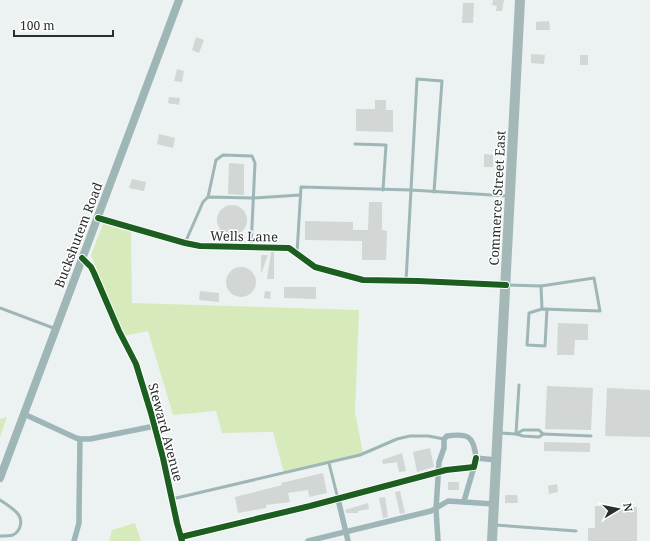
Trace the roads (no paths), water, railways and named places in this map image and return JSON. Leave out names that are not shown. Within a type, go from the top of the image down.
[{"type":"highway","name":"Commerce Street East","points":[[492,541],[520,0]]},
{"type":"main road","name":"Buckshutem Road","points":[[0,478],[179,0]]},
{"type":"street","name":"Wells Lane","points":[[98,218],[200,246],[289,248],[314,267],[362,280],[506,285]]},
{"type":"street","name":"Steward Avenue","points":[[82,258],[91,267],[119,332],[136,364],[155,426],[181,539]]},
{"type":"street","points":[[24,414],[80,439],[155,426]]},
{"type":"street","points":[[438,541],[436,509],[439,462],[446,436],[459,434],[467,435],[472,439],[475,447],[476,458],[464,501]]},
{"type":"street","points":[[74,541],[79,524],[80,439]]},
{"type":"street","points":[[476,458],[496,460]]},
{"type":"street","points":[[181,539],[446,470],[474,467]]},
{"type":"street","points":[[338,499],[348,541]]},
{"type":"street","points":[[308,541],[436,509],[444,502],[448,501],[494,504]]},
{"type":"lane","points":[[406,281],[417,79],[442,81],[434,192]]},
{"type":"lane","points":[[355,144],[386,146],[383,190]]},
{"type":"lane","points":[[185,243],[203,202],[208,197],[216,160],[224,155],[252,156],[255,163],[251,247]]},
{"type":"lane","points":[[297,254],[301,187],[411,190],[510,197]]},
{"type":"lane","points":[[208,197],[253,198],[300,195]]},
{"type":"lane","points":[[506,285],[541,286],[594,278],[600,311],[547,309],[542,309],[529,313],[527,345],[546,346],[547,309]]},
{"type":"lane","points":[[541,286],[542,309]]},
{"type":"lane","points":[[0,308],[56,329]]},
{"type":"lane","points":[[516,434],[520,385]]},
{"type":"lane","points":[[516,434],[523,430],[539,430],[543,434]]},
{"type":"lane","points":[[498,433],[539,437],[543,434],[591,436]]},
{"type":"lane","points":[[172,499],[360,455],[397,439],[410,436],[428,436],[444,439]]},
{"type":"lane","points":[[329,463],[338,499]]},
{"type":"lane","points":[[0,500],[18,514],[21,524],[16,533],[0,536]]},
{"type":"lane","points":[[493,525],[576,531]]}]
